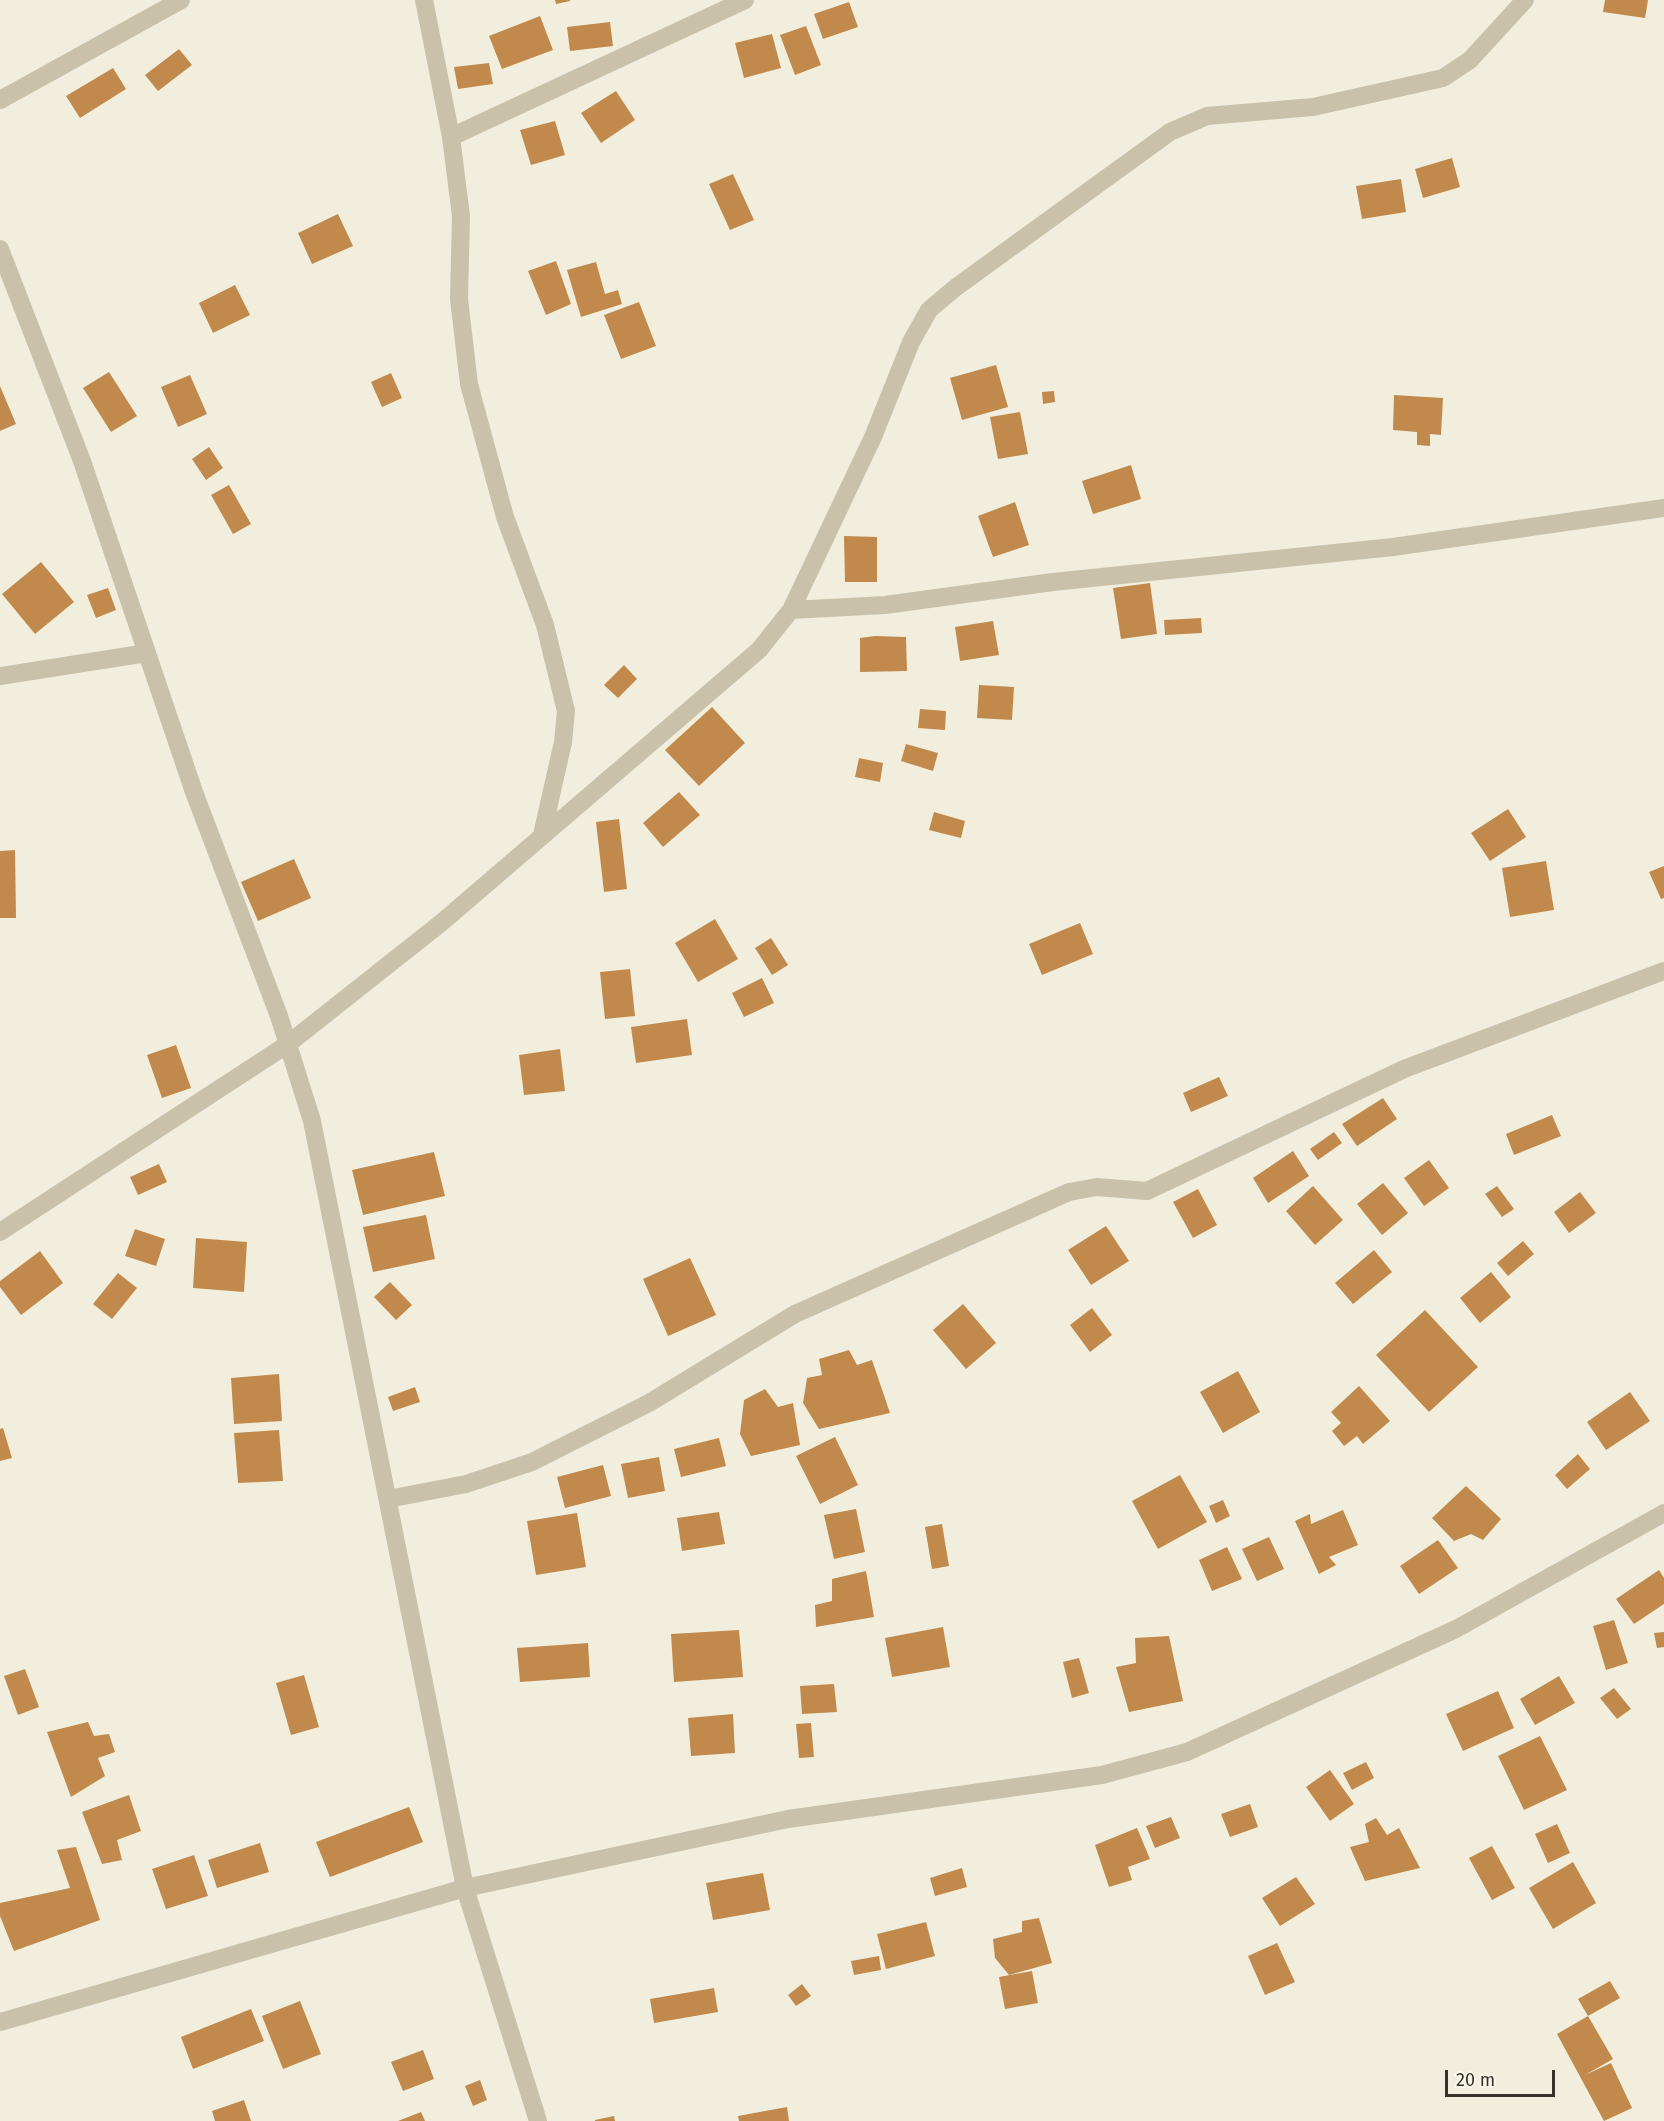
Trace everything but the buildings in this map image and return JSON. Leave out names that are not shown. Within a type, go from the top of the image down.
[{"type":"street","points":[[0,100],[181,0]]},
{"type":"street","points":[[424,0],[451,137],[461,216],[459,299],[469,384],[505,517],[545,625],[566,711],[564,742],[542,836]]},
{"type":"street","points":[[451,137],[744,0]]},
{"type":"street","points":[[0,1232],[288,1044],[441,923],[759,650],[791,610],[873,437],[911,342],[929,310],[955,288],[1170,132],[1207,116],[1313,107],[1443,78],[1470,60],[1525,0]]},
{"type":"street","points":[[0,249],[82,461],[194,792],[288,1044],[312,1121],[465,1888],[538,2121]]},
{"type":"street","points":[[791,610],[885,605],[1053,582],[1393,547],[1664,508]]},
{"type":"street","points":[[0,676],[147,653]]},
{"type":"street","points":[[388,1499],[466,1484],[532,1462],[649,1404],[795,1314],[1069,1192],[1097,1187],[1147,1191],[1404,1069],[1664,971]]},
{"type":"street","points":[[0,2022],[465,1888],[788,1819],[1102,1774],[1187,1752],[1456,1629],[1664,1513]]}]
